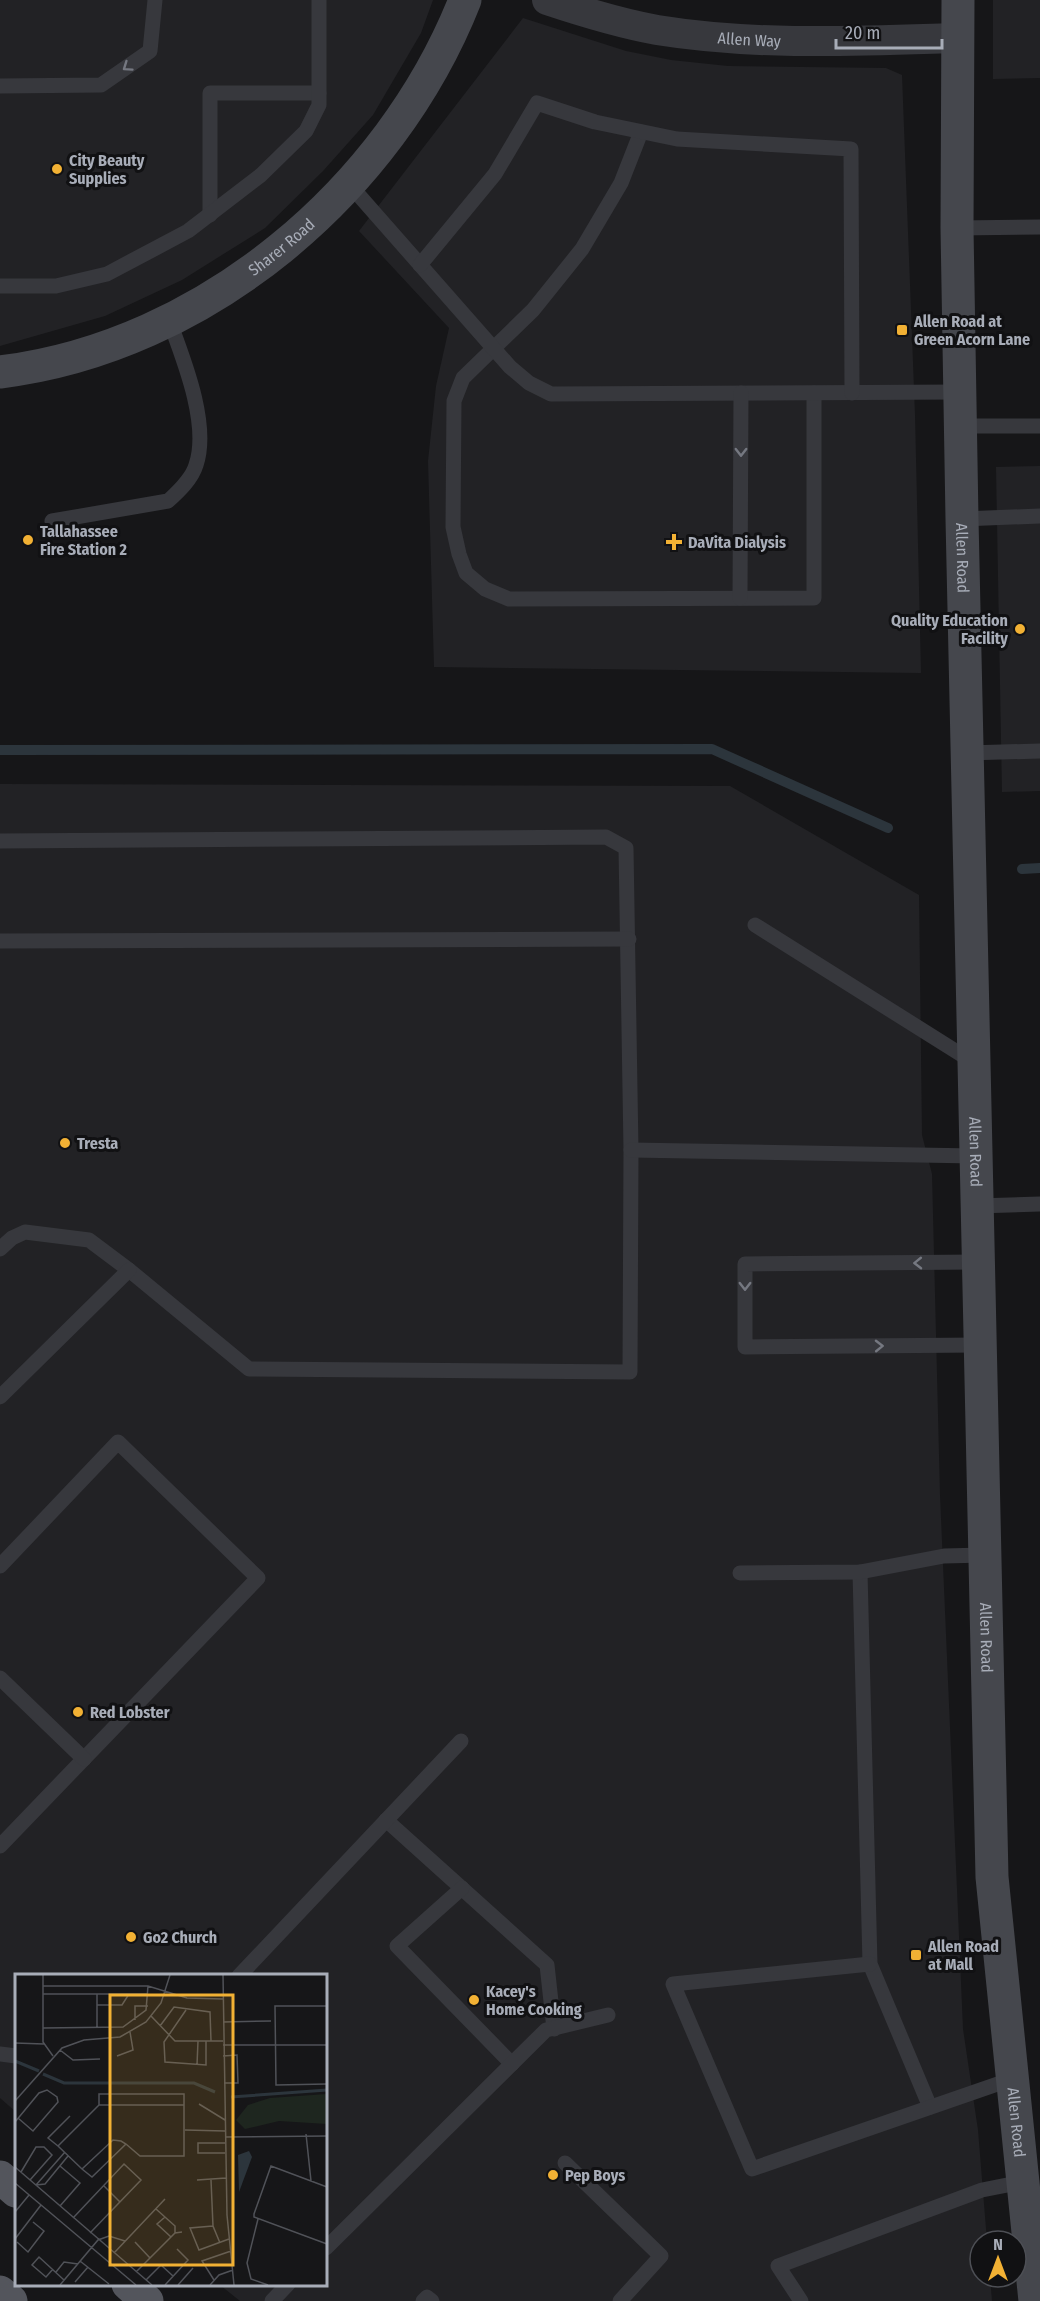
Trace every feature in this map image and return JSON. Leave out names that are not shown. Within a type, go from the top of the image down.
[{"type":"main road","points":[[0,2177],[15,2190]]},
{"type":"main road","points":[[130,2286],[147,2301]]},
{"type":"main road","points":[[0,2292],[11,2301]]},
{"type":"street","name":"Sharer Road","points":[[0,372],[79,356],[153,328],[217,294],[296,234],[349,184],[400,120],[434,66],[465,0]]},
{"type":"street","name":"Allen Way","points":[[547,0],[600,17],[656,29],[717,38],[777,41],[958,38]]},
{"type":"street","name":"Allen Road","points":[[958,0],[957,228],[960,426],[992,1877],[1035,2301]]},
{"type":"lane","points":[[0,86],[101,85],[150,51],[155,0]]},
{"type":"lane","points":[[0,286],[56,286],[107,274],[188,231],[261,175],[306,131],[319,105],[319,0]]},
{"type":"lane","points":[[210,215],[210,93],[319,93]]},
{"type":"lane","points":[[420,265],[495,174],[537,103],[595,122],[677,140],[851,149],[852,393]]},
{"type":"lane","points":[[641,132],[621,183],[582,249],[533,310],[492,347],[463,378],[454,401],[453,527],[466,573],[485,589],[509,599],[814,598],[814,393]]},
{"type":"lane","points":[[349,184],[492,347],[529,383],[551,394],[960,392]]},
{"type":"lane","points":[[957,228],[1040,227]]},
{"type":"lane","points":[[52,521],[168,501],[180,491],[196,465],[198,419],[192,384],[169,320]]},
{"type":"lane","points":[[740,598],[741,393]]},
{"type":"lane","points":[[960,426],[1040,426]]},
{"type":"lane","points":[[962,519],[1040,516]]},
{"type":"lane","points":[[967,753],[1040,751]]},
{"type":"lane","points":[[0,841],[606,837],[626,848],[631,1150],[630,1372],[249,1369],[89,1240],[25,1232],[12,1238],[0,1249]]},
{"type":"lane","points":[[754,925],[974,1062]]},
{"type":"lane","points":[[0,941],[629,939]]},
{"type":"lane","points":[[631,1150],[975,1155]]},
{"type":"lane","points":[[976,1206],[1040,1204]]},
{"type":"lane","points":[[977,1262],[745,1264],[745,1347],[979,1345]]},
{"type":"lane","points":[[0,1397],[129,1270]]},
{"type":"lane","points":[[0,1566],[118,1442],[258,1578],[0,1846]]},
{"type":"lane","points":[[740,1574],[860,1572],[944,1556],[984,1555]]},
{"type":"lane","points":[[860,1572],[870,1964],[930,2108]]},
{"type":"lane","points":[[0,1678],[84,1759]]},
{"type":"lane","points":[[241,1974],[461,1741]]},
{"type":"lane","points":[[386,1820],[547,1965],[554,2029]]},
{"type":"lane","points":[[462,1888],[397,1946],[512,2064]]},
{"type":"lane","points":[[870,1964],[674,1984],[752,2169],[1011,2079]]},
{"type":"lane","points":[[331,2242],[546,2030],[608,2015]]},
{"type":"lane","points":[[0,2054],[15,2056]]},
{"type":"lane","points":[[565,2163],[661,2256],[620,2301]]},
{"type":"lane","points":[[801,2301],[778,2266],[982,2190],[1022,2182]]},
{"type":"lane","points":[[272,2301],[286,2286]]},
{"type":"lane","points":[[423,2301],[427,2297],[432,2301]]},
{"type":"shaded area","points":[[0,0],[433,0],[421,33],[373,115],[323,171],[265,228],[182,280],[105,316],[0,346]]},
{"type":"shaded area","points":[[993,0],[1040,0],[1040,78],[993,79]]},
{"type":"shaded area","points":[[523,18],[626,51],[671,60],[728,66],[886,68],[902,75],[915,415],[921,673],[434,667],[428,461],[436,386],[449,328],[359,231]]},
{"type":"shaded area","name":"Quality Education Facility","points":[[1040,466],[1040,791],[1002,792],[996,467]]},
{"type":"shaded area","points":[[0,784],[730,786],[919,895],[922,1135],[932,1174],[940,1495],[963,2029],[978,2130],[986,2229],[968,2229],[968,2289],[991,2289],[992,2301],[240,2301],[221,2286],[327,2286],[327,1974],[15,1974],[15,2111],[0,2098]]},
{"type":"waterway","points":[[0,750],[712,749],[888,828]]},
{"type":"waterway","points":[[1022,869],[1040,868]]},
{"type":"place","name":"City Beauty Supplies","points":[[57,169]]},
{"type":"place","name":"Allen Road at Green Acorn Lane","points":[[902,330]]},
{"type":"place","name":"Tallahassee Fire Station 2","points":[[28,540]]},
{"type":"place","name":"DaVita Dialysis","points":[[674,542]]},
{"type":"place","name":"Quality Education Facility","points":[[1020,629]]},
{"type":"place","name":"Tresta","points":[[65,1143]]},
{"type":"place","name":"Red Lobster","points":[[78,1712]]},
{"type":"place","name":"Go2 Church","points":[[131,1937]]},
{"type":"place","name":"Allen Road at Mall","points":[[916,1955]]},
{"type":"place","name":"Kacey's Home Cooking","points":[[474,2000]]},
{"type":"place","name":"Pep Boys","points":[[553,2175]]}]
